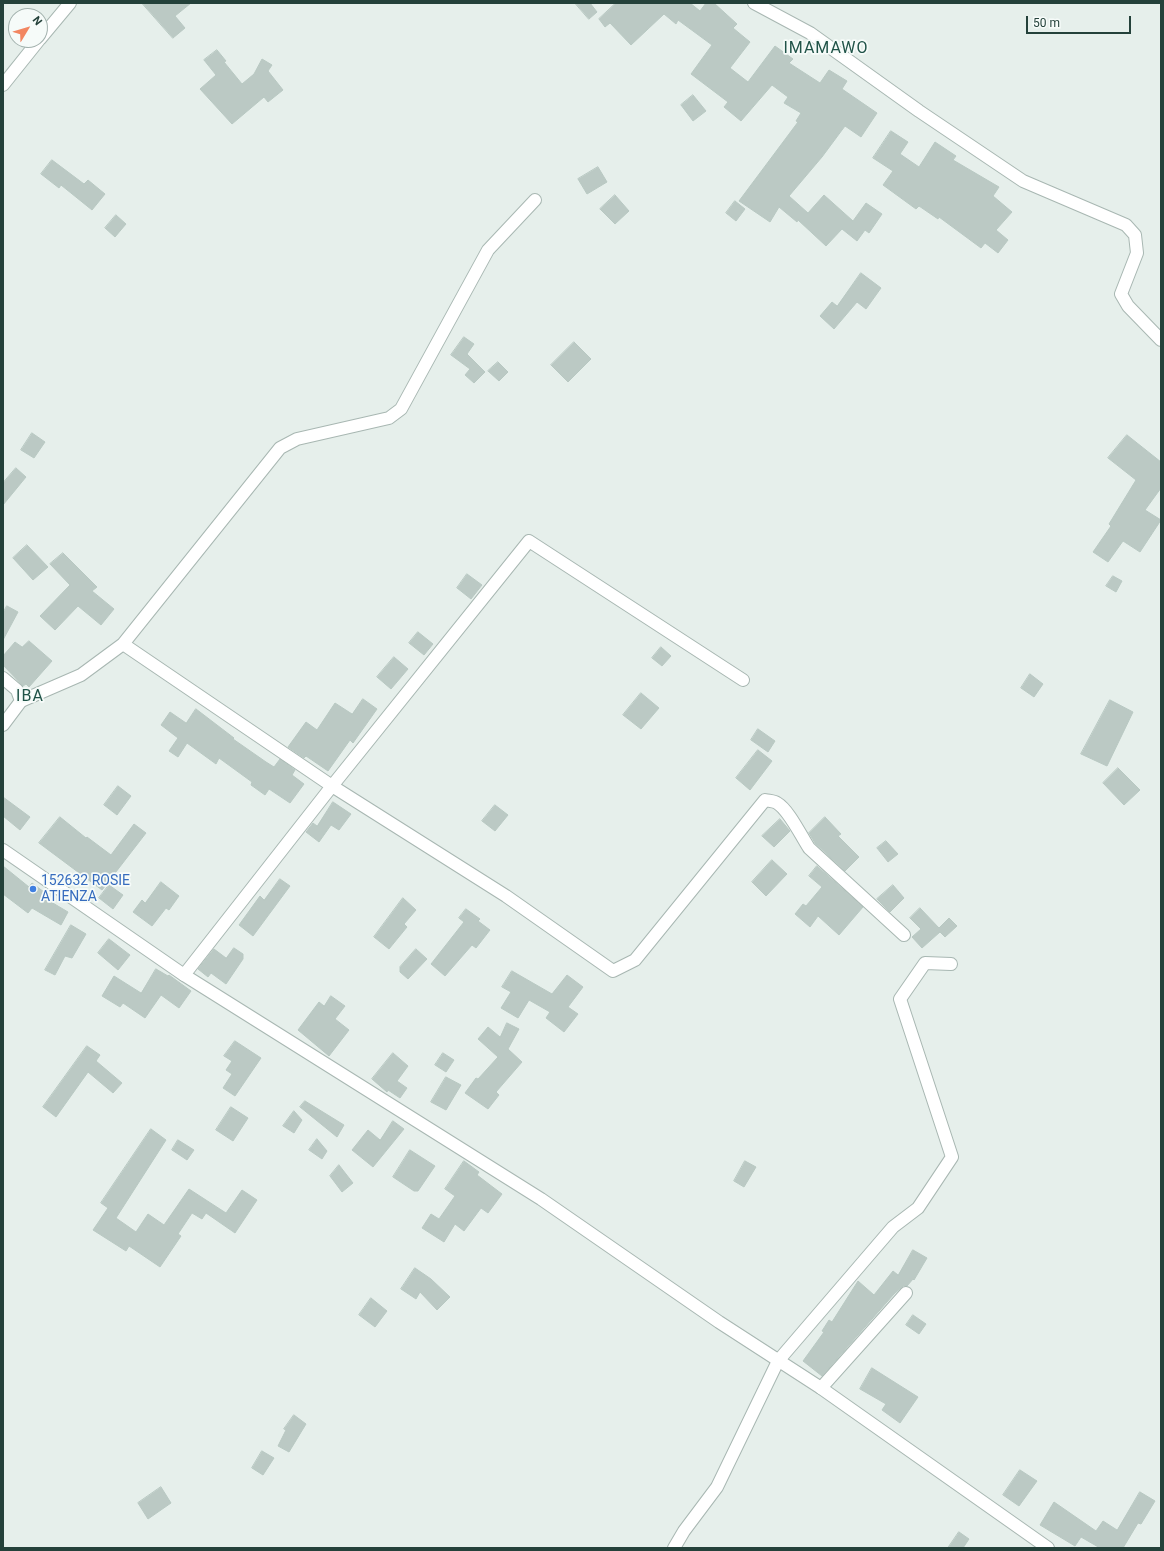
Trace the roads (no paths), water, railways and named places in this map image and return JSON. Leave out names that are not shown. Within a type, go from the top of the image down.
[{"type":"street","points":[[48,30],[70,3]]},
{"type":"street","points":[[754,3],[810,34],[919,111],[1024,182],[1126,225],[1135,235],[1137,253],[1121,294],[1128,306],[1161,340]]},
{"type":"street","points":[[3,85],[33,48]]},
{"type":"street","points":[[3,726],[21,701],[81,675],[123,644],[280,448],[297,439],[389,418],[401,409],[488,250],[535,200]]},
{"type":"street","points":[[184,975],[332,786],[529,542],[743,680]]},
{"type":"street","points":[[123,644],[332,786],[506,896],[613,971],[635,960],[765,800],[777,803],[785,811],[809,848],[904,935]]},
{"type":"street","points":[[3,678],[17,690],[21,701]]},
{"type":"street","points":[[3,850],[184,975],[541,1199],[778,1361],[821,1388],[1048,1548]]},
{"type":"street","points":[[674,1548],[684,1531],[717,1487],[778,1361],[893,1228],[918,1208],[952,1157],[900,998],[925,963],[951,964]]},
{"type":"street","points":[[821,1388],[906,1294]]},
{"type":"place","name":"152632 ROSIE ATIENZA","points":[[33,889]]},
{"type":"district","name":"IMAMAWO","points":[[826,49]]},
{"type":"district","name":"IBA","points":[[30,697]]}]
